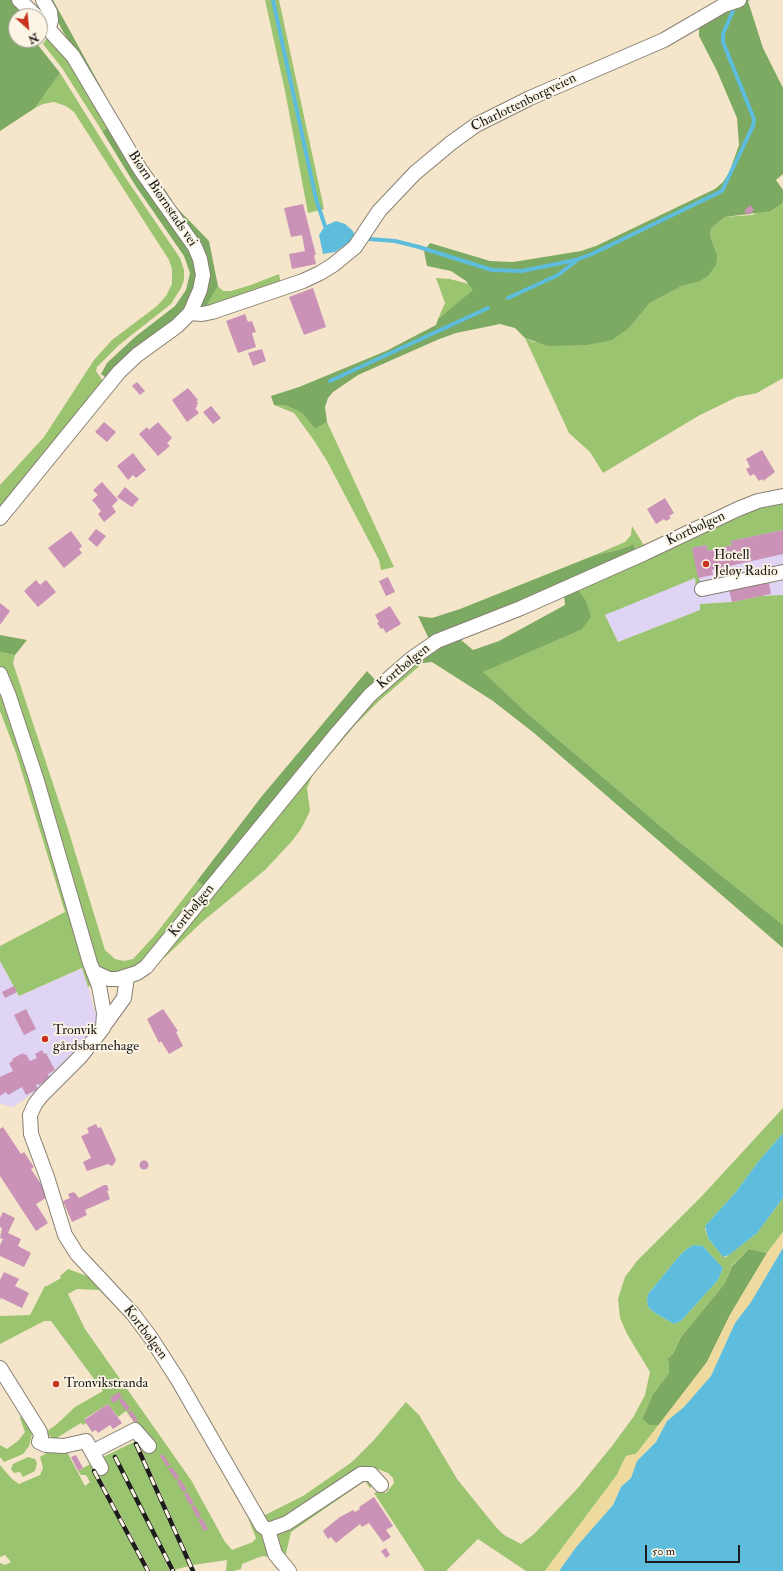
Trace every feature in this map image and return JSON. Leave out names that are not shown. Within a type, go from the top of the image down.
[{"type":"street","points":[[19,0],[28,8]]},
{"type":"street","name":"Charlottenborgveien","points":[[190,313],[202,314],[212,312],[303,281],[320,273],[333,265],[355,247],[379,211],[415,173],[451,143],[476,125],[530,98],[664,40],[724,5],[739,0]]},
{"type":"street","points":[[48,9],[51,20],[48,22]]},
{"type":"street","name":"Biørn Biørnstads vei","points":[[0,518],[119,372],[137,355],[177,326],[190,313],[200,290],[203,275],[200,258],[195,247],[140,168],[73,56],[48,28]]},
{"type":"street","name":"Kortbølgen","points":[[94,972],[109,979],[127,977],[146,967],[338,732],[370,696],[411,659],[437,641],[528,605],[645,553],[738,509],[758,501],[783,496]]},
{"type":"street","points":[[702,589],[783,572]]},
{"type":"street","points":[[0,674],[9,696],[37,781],[90,963],[94,972],[104,1013],[103,1028]]},
{"type":"street","name":"Kortbølgen","points":[[127,977],[124,998],[103,1028],[80,1056],[35,1104],[30,1115],[31,1134],[47,1177],[59,1223],[70,1245],[133,1314],[151,1338],[190,1399],[258,1520],[268,1530]]},
{"type":"street","points":[[4,1375],[22,1407],[42,1431],[39,1442],[46,1446],[64,1446],[86,1441],[101,1468]]},
{"type":"street","points":[[92,1452],[135,1430],[149,1446]]},
{"type":"street","points":[[290,1571],[275,1554],[268,1530],[287,1524],[361,1474],[371,1474],[381,1485]]},
{"type":"shaded area","name":"Hotell Jeløy Radio","points":[[783,500],[783,595],[761,596],[732,602],[700,604],[700,610],[618,642],[605,615],[599,577]]},
{"type":"shaded area","name":"Tronvik gårdsbarnehage","points":[[0,961],[19,996],[83,968],[99,1026],[95,1033],[38,1090],[13,1107],[0,1104]]},
{"type":"green space","points":[[0,0],[12,0],[20,8],[8,8],[8,48],[40,48],[60,73],[35,108],[0,131]]},
{"type":"green space","points":[[47,0],[53,0],[114,111],[110,113],[61,28]]},
{"type":"green space","points":[[265,0],[279,0],[324,209],[308,213],[285,91]]},
{"type":"green space","points":[[728,0],[750,0],[748,1],[763,48],[783,88],[783,174],[776,180],[783,190],[783,201],[782,204],[771,211],[725,217],[711,229],[710,235],[717,255],[716,265],[708,276],[698,282],[682,286],[650,303],[629,328],[612,340],[587,345],[548,346],[525,338],[515,328],[500,324],[456,333],[437,340],[358,375],[333,392],[328,398],[325,407],[327,422],[315,429],[302,413],[285,405],[274,405],[271,396],[299,387],[386,351],[436,325],[438,319],[473,290],[466,281],[451,271],[427,266],[424,251],[430,243],[490,261],[513,262],[581,251],[596,246],[715,189],[723,182],[729,173],[739,145],[737,118],[717,71],[699,36],[699,25]]},
{"type":"green space","points":[[48,36],[62,49],[110,127],[102,131],[62,68],[46,48],[48,48]]},
{"type":"green space","points":[[60,73],[125,177],[180,258],[184,270],[184,280],[171,304],[119,345],[97,367],[96,371],[105,384],[0,512],[0,485],[44,437],[94,360],[112,340],[157,306],[166,296],[172,284],[172,269],[169,260],[74,112],[66,106],[54,102],[43,104],[35,108]]},
{"type":"green space","points":[[110,127],[193,251],[198,283],[184,313],[108,379],[101,374],[107,363],[135,337],[175,306],[186,290],[190,273],[184,256],[135,185],[102,131]]},
{"type":"green space","points":[[164,188],[176,207],[209,241],[218,286],[204,310],[199,309],[207,274],[160,190]]},
{"type":"green space","points":[[783,201],[783,378],[757,393],[737,397],[700,415],[603,473],[590,452],[569,433],[525,338],[534,342],[629,328],[650,303],[682,286],[698,282],[717,255],[710,235],[711,229],[716,224],[725,217],[752,215],[761,211],[771,211],[782,204]]},
{"type":"green space","points":[[279,274],[281,285],[204,310],[218,286],[223,291],[231,291]]},
{"type":"green space","points":[[436,278],[450,279],[469,284],[474,290],[438,319],[445,303]]},
{"type":"green space","points":[[274,405],[285,405],[302,413],[315,429],[327,422],[394,567],[381,570],[379,560],[327,461],[313,439],[294,413]]},
{"type":"green space","points":[[783,500],[783,530],[731,541],[732,545],[708,551],[706,545],[692,548],[700,581],[699,587],[696,589],[695,578],[605,615],[618,642],[700,610],[700,604],[732,602],[761,596],[783,595],[783,925],[677,840],[528,714],[482,672],[581,630],[576,587],[747,507]]},
{"type":"green space","points":[[632,526],[645,547],[636,554],[634,544],[618,550],[595,555],[625,542],[631,535]]},
{"type":"green space","points":[[634,544],[636,554],[430,641],[418,616],[432,618],[460,609],[595,555],[618,550]]},
{"type":"green space","points":[[576,587],[586,601],[591,617],[581,630],[483,672],[528,714],[677,840],[783,925],[783,948],[534,733],[493,701],[432,662],[423,663],[420,657],[436,646],[460,639],[473,650],[499,641],[565,605],[564,593]]},
{"type":"green space","points":[[0,635],[27,640],[15,655],[0,652]]},
{"type":"green space","points":[[0,652],[15,655],[13,663],[67,826],[105,950],[115,959],[124,961],[133,959],[155,935],[197,881],[205,887],[147,962],[113,975],[97,967],[0,665]]},
{"type":"green space","points":[[420,657],[423,663],[379,701],[356,724],[312,776],[307,788],[310,811],[301,829],[292,841],[265,870],[202,922],[164,958],[161,955],[360,712]]},
{"type":"green space","points":[[367,671],[378,683],[205,887],[197,881],[262,796]]},
{"type":"green space","points":[[0,683],[94,983],[88,987],[82,968],[19,996],[0,961],[0,946],[65,912],[16,753],[0,711]]},
{"type":"green space","points":[[783,1108],[783,1133],[758,1162],[735,1193],[705,1226],[705,1229],[708,1238],[723,1257],[726,1257],[757,1233],[783,1198],[783,1232],[767,1253],[749,1249],[732,1265],[725,1283],[681,1337],[673,1354],[668,1358],[669,1373],[653,1394],[642,1419],[649,1425],[659,1425],[636,1454],[626,1456],[617,1475],[545,1571],[526,1571],[478,1539],[446,1571],[425,1571],[374,1493],[379,1491],[386,1493],[394,1483],[393,1478],[388,1473],[375,1468],[362,1470],[348,1477],[290,1518],[279,1523],[267,1524],[262,1520],[192,1397],[154,1337],[128,1305],[74,1247],[77,1244],[130,1302],[152,1332],[202,1411],[252,1497],[265,1515],[303,1496],[352,1462],[374,1440],[406,1402],[419,1415],[457,1479],[495,1526],[504,1535],[521,1544],[534,1534],[577,1489],[634,1416],[645,1395],[650,1372],[627,1334],[620,1318],[618,1299],[625,1277],[637,1261],[702,1196]],"holes":[[[694,1245],[703,1246],[723,1268],[718,1280],[681,1321],[674,1324],[648,1307],[648,1294],[680,1255],[688,1248]]]},
{"type":"green space","points":[[749,1249],[767,1253],[730,1315],[707,1362],[659,1425],[649,1425],[642,1419],[653,1394],[669,1373],[668,1358],[673,1354],[681,1337],[725,1283],[732,1266]]},
{"type":"green space","points":[[68,1269],[95,1279],[130,1316],[169,1372],[226,1468],[258,1525],[273,1558],[263,1556],[257,1558],[242,1564],[241,1569],[234,1571],[226,1571],[227,1560],[193,1565],[142,1451],[151,1445],[126,1411],[118,1417],[108,1404],[84,1419],[86,1423],[83,1425],[81,1423],[58,1437],[62,1443],[60,1444],[47,1434],[46,1432],[75,1407],[103,1391],[51,1321],[44,1321],[0,1344],[0,1316],[30,1315],[45,1286],[61,1278],[60,1276]],"holes":[[[77,1289],[99,1290],[129,1320],[173,1383],[243,1505],[256,1538],[253,1542],[232,1550],[225,1542],[191,1480],[85,1329],[68,1294]]]},
{"type":"green space","points":[[22,1412],[33,1430],[29,1446],[23,1454],[4,1462],[0,1457],[0,1445],[7,1449],[19,1440],[25,1432],[20,1418]]},
{"type":"green space","points":[[136,1441],[135,1444],[189,1566],[174,1570],[116,1455],[114,1457],[170,1571],[151,1571],[98,1473],[101,1458]]},
{"type":"green space","points":[[51,1450],[66,1450],[85,1486],[90,1482],[86,1475],[81,1475],[78,1471],[92,1463],[96,1469],[93,1472],[147,1571],[0,1571],[0,1563],[5,1565],[11,1562],[5,1555],[0,1557],[0,1465],[12,1479],[19,1484],[40,1475],[43,1468],[40,1457]]},
{"type":"green space","points":[[28,1457],[35,1459],[37,1463],[35,1471],[23,1477],[20,1472],[14,1473],[11,1469],[13,1464]]},
{"type":"green space","points":[[365,1477],[373,1485],[370,1488],[365,1481],[291,1532],[284,1562],[272,1535]]},
{"type":"sand","points":[[783,1232],[782,1250],[751,1302],[735,1323],[711,1376],[684,1407],[667,1421],[656,1442],[640,1458],[631,1478],[618,1492],[613,1505],[577,1546],[559,1571],[545,1571],[617,1475],[626,1456],[636,1454],[707,1362],[730,1315],[767,1253]]},
{"type":"water","points":[[336,221],[345,224],[352,230],[354,233],[354,239],[335,252],[323,254],[319,235],[325,226]]},
{"type":"water","points":[[783,1133],[783,1198],[757,1233],[729,1255],[723,1257],[708,1238],[705,1226],[735,1193],[758,1162]]},
{"type":"water","points":[[694,1245],[703,1246],[723,1268],[718,1280],[681,1321],[674,1324],[648,1307],[648,1294],[680,1255]]},
{"type":"water","points":[[783,1248],[783,1571],[559,1571],[577,1546],[613,1505],[621,1487],[631,1478],[637,1461],[656,1442],[667,1421],[684,1407],[711,1376],[735,1323],[751,1302]]},
{"type":"building","points":[[303,204],[316,255],[314,255],[316,264],[292,269],[289,254],[305,251],[302,235],[291,237],[284,208]]},
{"type":"building","points":[[750,205],[754,210],[748,215],[744,211]]},
{"type":"building","points":[[313,288],[326,327],[304,335],[289,297]]},
{"type":"building","points":[[245,314],[248,322],[252,321],[256,332],[252,333],[256,347],[238,353],[226,321]]},
{"type":"building","points":[[262,349],[266,361],[253,366],[248,353]]},
{"type":"building","points":[[137,382],[145,391],[140,395],[132,386]]},
{"type":"building","points":[[188,388],[198,400],[195,408],[199,413],[187,422],[172,400]]},
{"type":"building","points":[[211,406],[221,418],[213,424],[203,412]]},
{"type":"building","points":[[104,422],[116,432],[107,442],[95,432]]},
{"type":"building","points":[[158,422],[172,438],[167,443],[170,446],[158,456],[139,434],[147,427],[149,430]]},
{"type":"building","points":[[762,450],[775,472],[763,481],[762,479],[759,481],[754,474],[750,476],[746,469],[750,467],[746,459]]},
{"type":"building","points":[[133,453],[146,470],[136,478],[133,475],[128,480],[117,466]]},
{"type":"building","points":[[102,482],[118,500],[112,506],[116,512],[104,522],[98,514],[101,511],[92,500],[98,495],[93,490]]},
{"type":"building","points":[[125,487],[139,499],[132,507],[117,497]]},
{"type":"building","points":[[665,498],[674,513],[669,516],[671,518],[666,521],[664,519],[656,524],[647,509]]},
{"type":"building","points":[[96,529],[106,536],[97,547],[88,539]]},
{"type":"building","points":[[783,530],[783,554],[712,570],[713,575],[698,578],[692,548],[706,545],[708,551],[732,545],[731,541]]},
{"type":"building","points":[[71,531],[82,546],[79,549],[82,553],[64,568],[48,548]]},
{"type":"building","points":[[388,577],[395,592],[386,596],[379,581]]},
{"type":"building","points":[[768,578],[771,594],[732,602],[728,586]]},
{"type":"building","points":[[36,580],[40,585],[46,580],[56,592],[38,607],[24,591]]},
{"type":"building","points":[[0,603],[10,611],[0,625]]},
{"type":"building","points":[[390,606],[401,624],[386,633],[377,623],[379,622],[375,615]]},
{"type":"building","points":[[14,986],[17,992],[5,998],[2,992]]},
{"type":"building","points":[[26,1009],[36,1029],[24,1035],[14,1015]]},
{"type":"building","points":[[163,1009],[178,1031],[176,1032],[183,1046],[169,1054],[161,1041],[159,1043],[147,1019]]},
{"type":"building","points":[[42,1050],[44,1054],[46,1053],[55,1070],[48,1074],[50,1079],[36,1085],[38,1089],[26,1095],[22,1087],[8,1095],[6,1092],[0,1096],[0,1077],[13,1071],[9,1063],[13,1061],[12,1059],[23,1053],[24,1055],[26,1054],[30,1061],[37,1058],[35,1054]]},
{"type":"building","points":[[96,1124],[98,1128],[101,1127],[116,1160],[112,1166],[108,1164],[87,1171],[83,1162],[91,1158],[81,1136],[89,1133],[87,1128]]},
{"type":"building","points":[[3,1127],[21,1154],[24,1152],[34,1167],[31,1169],[49,1196],[36,1204],[48,1223],[36,1231],[0,1176],[0,1129]]},
{"type":"building","points":[[144,1160],[149,1165],[144,1170],[139,1165]]},
{"type":"building","points":[[104,1185],[107,1185],[109,1190],[107,1191],[110,1199],[85,1210],[87,1215],[72,1222],[63,1201],[70,1198],[68,1194],[74,1192],[79,1198]]},
{"type":"building","points":[[3,1212],[15,1218],[8,1233],[21,1239],[18,1246],[31,1253],[24,1267],[0,1256],[0,1245],[3,1239],[0,1238],[2,1228],[0,1227],[0,1218]]},
{"type":"building","points":[[4,1272],[19,1279],[15,1286],[29,1293],[22,1308],[1,1298],[0,1300],[0,1280]]},
{"type":"building","points":[[119,1392],[122,1397],[113,1403],[110,1398]]},
{"type":"building","points":[[122,1398],[130,1408],[126,1411],[119,1401]]},
{"type":"building","points":[[108,1404],[122,1423],[113,1429],[110,1425],[98,1433],[96,1430],[92,1432],[84,1420]]},
{"type":"building","points":[[131,1410],[138,1420],[135,1423],[128,1413]]},
{"type":"building","points":[[163,1454],[170,1465],[167,1467],[160,1456]]},
{"type":"building","points":[[76,1455],[83,1468],[78,1471],[71,1457]]},
{"type":"building","points":[[172,1467],[179,1477],[176,1480],[168,1469]]},
{"type":"building","points":[[180,1479],[187,1490],[183,1492],[177,1482]]},
{"type":"building","points":[[187,1492],[194,1503],[190,1505],[184,1494]]},
{"type":"building","points":[[374,1497],[393,1526],[386,1530],[391,1537],[383,1542],[369,1523],[362,1527],[360,1524],[336,1543],[331,1537],[328,1539],[323,1531],[325,1529],[340,1517],[353,1510],[355,1512],[360,1509],[359,1507]]},
{"type":"building","points":[[195,1505],[201,1516],[197,1518],[191,1506]]},
{"type":"building","points":[[202,1518],[208,1529],[204,1531],[198,1520]]},
{"type":"building","points":[[386,1548],[390,1555],[386,1558],[381,1551]]},
{"type":"waterway","points":[[273,0],[316,199],[325,226]]},
{"type":"waterway","points":[[369,239],[395,241],[419,247],[492,270],[522,271],[576,260],[592,254],[722,191],[753,126],[754,119],[723,42],[723,34],[733,11]]},
{"type":"waterway","points":[[508,298],[558,275],[576,261]]},
{"type":"waterway","points":[[330,381],[488,308]]},
{"type":"railway","points":[[136,1444],[193,1571]]},
{"type":"railway","points":[[115,1457],[173,1571]]},
{"type":"railway","points":[[94,1471],[148,1571]]},
{"type":"place","name":"Hotell Jeløy Radio","points":[[706,564]]},
{"type":"place","name":"Tronvik gårdsbarnehage","points":[[45,1039]]},
{"type":"place","name":"Tronvikstranda","points":[[56,1384]]}]
